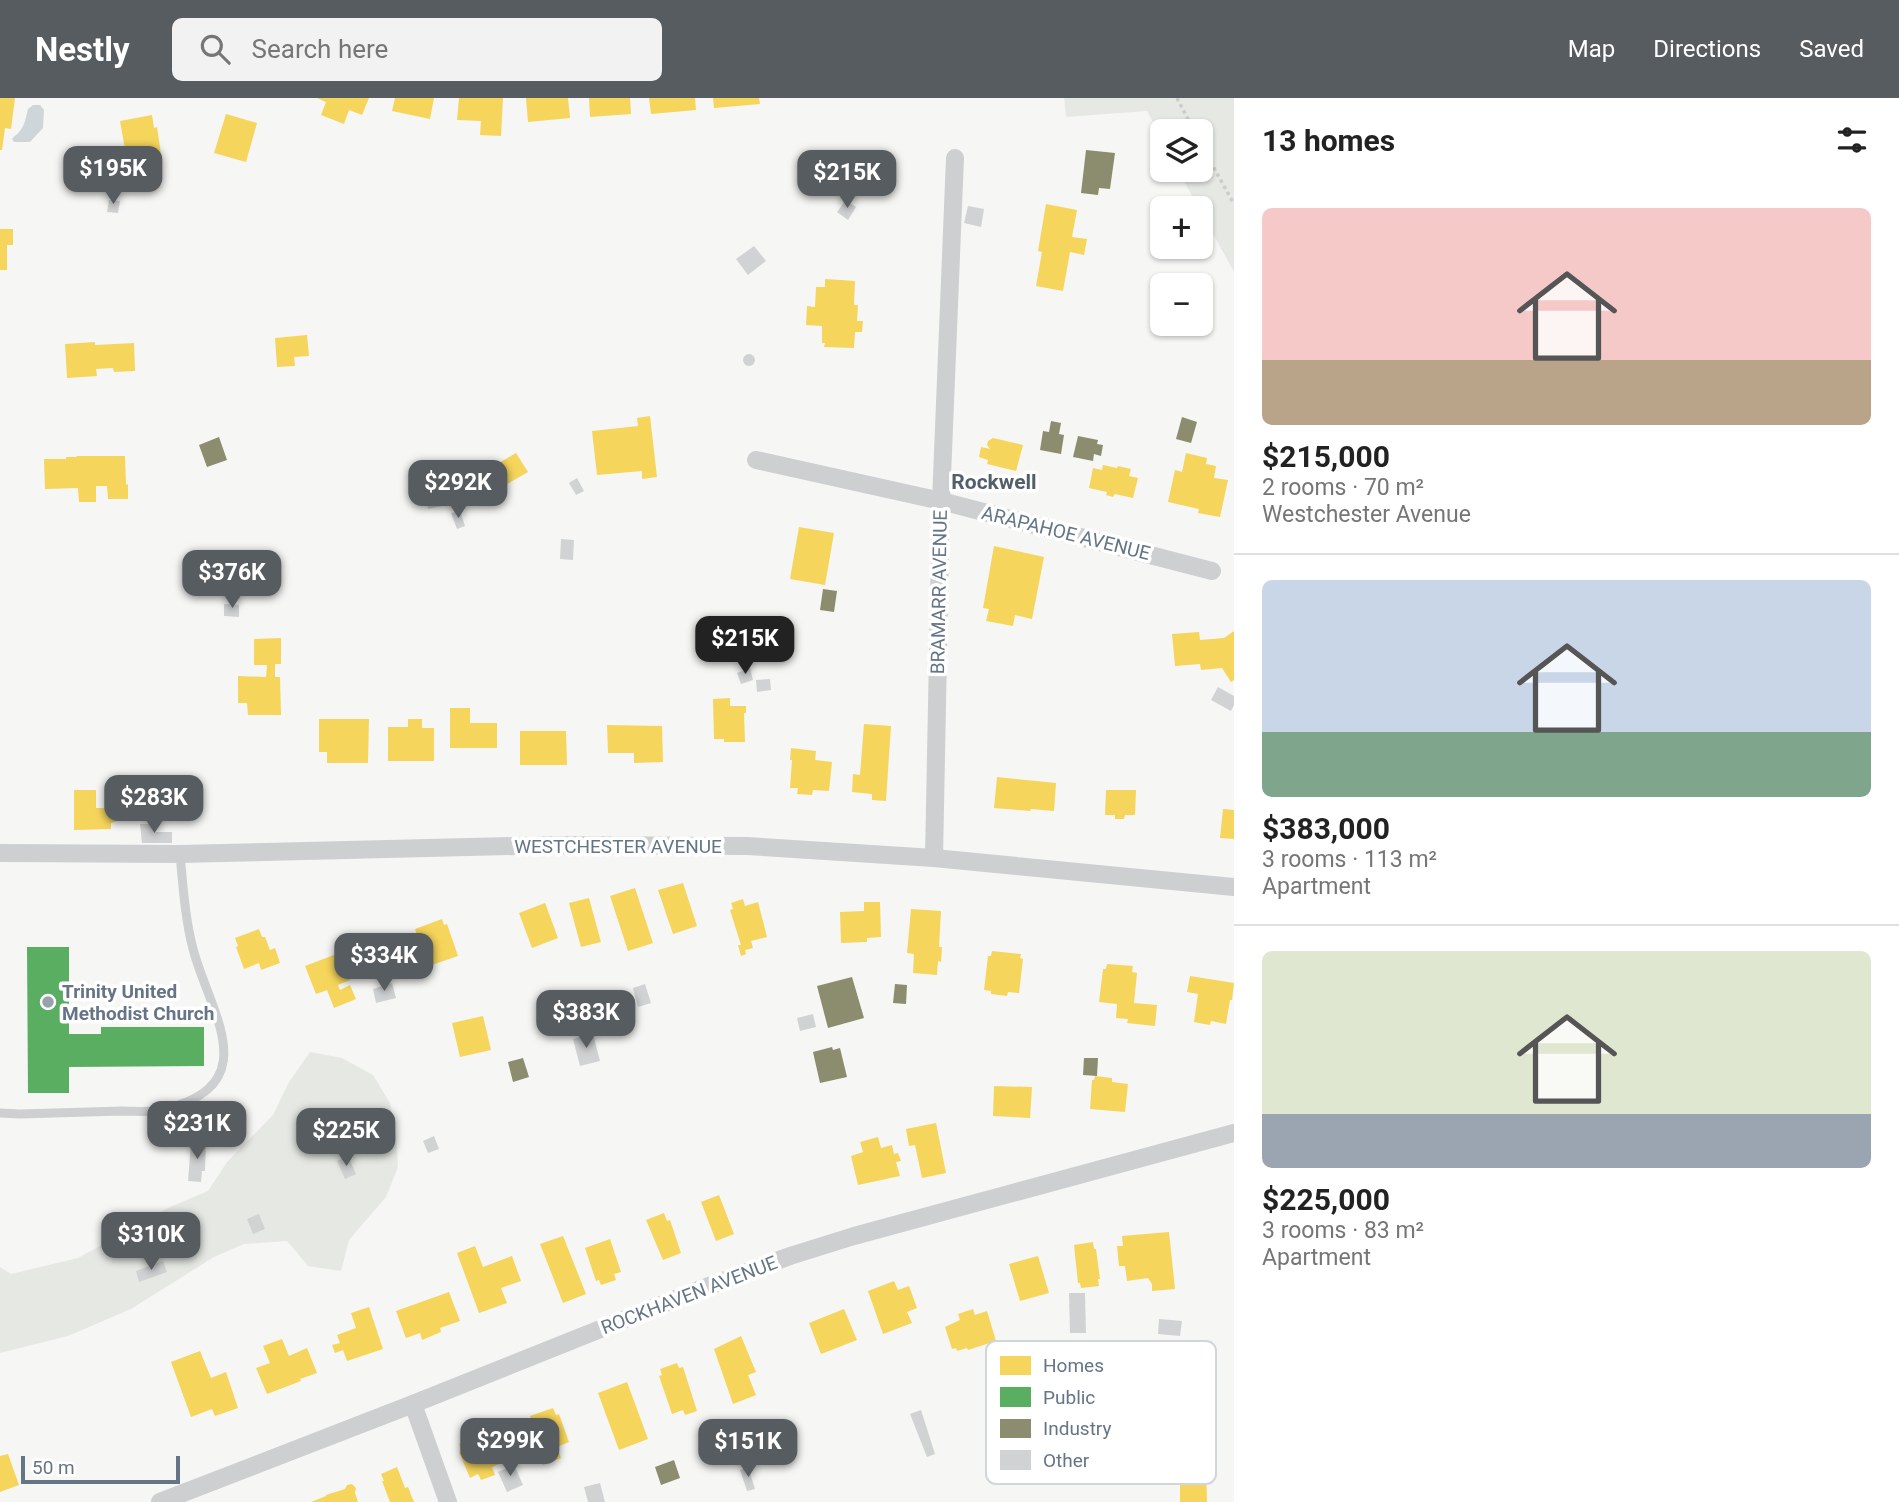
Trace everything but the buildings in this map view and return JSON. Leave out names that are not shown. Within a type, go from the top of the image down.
[{"type":"street","name":"BRAMARR AVENUE","points":[[934,858],[941,502],[955,158]]},
{"type":"street","name":"ARAPAHOE AVENUE","points":[[756,460],[941,502],[1212,571]]},
{"type":"street","name":"WESTCHESTER AVENUE","points":[[0,853],[180,854],[557,845],[733,846],[934,858],[1234,887]]},
{"type":"street","name":"ROCKHAVEN AVENUE","points":[[160,1502],[790,1256],[1234,1133]]},
{"type":"street","points":[[413,1404],[448,1502]]},
{"type":"lane","points":[[0,1113],[163,1110],[192,1099],[209,1088],[220,1075],[225,1056],[223,1037],[193,948],[185,908],[180,854]]},
{"type":"path","points":[[1177,98],[1188,119]]},
{"type":"path","points":[[1213,166],[1234,204]]},
{"type":"shaded area","points":[[1064,98],[1234,98],[1234,272],[1213,234],[1213,196],[1192,196],[1185,182],[1213,182],[1213,119],[1151,119],[1147,111],[1066,117]]},
{"type":"shaded area","points":[[33,105],[40,105],[44,110],[43,128],[30,142],[14,142],[12,139],[21,130],[28,109]]},
{"type":"shaded area","points":[[310,1052],[342,1058],[373,1075],[390,1103],[396,1135],[398,1167],[386,1197],[349,1240],[341,1271],[308,1266],[287,1241],[244,1244],[214,1257],[131,1309],[68,1336],[0,1353],[0,1267],[11,1274],[78,1258],[170,1207],[208,1191],[227,1162],[273,1115],[289,1082]]},
{"type":"place","name":"Trinity United Methodist Church","points":[[48,1002]]},
{"type":"district","name":"Rockwell","points":[[994,482]]}]
